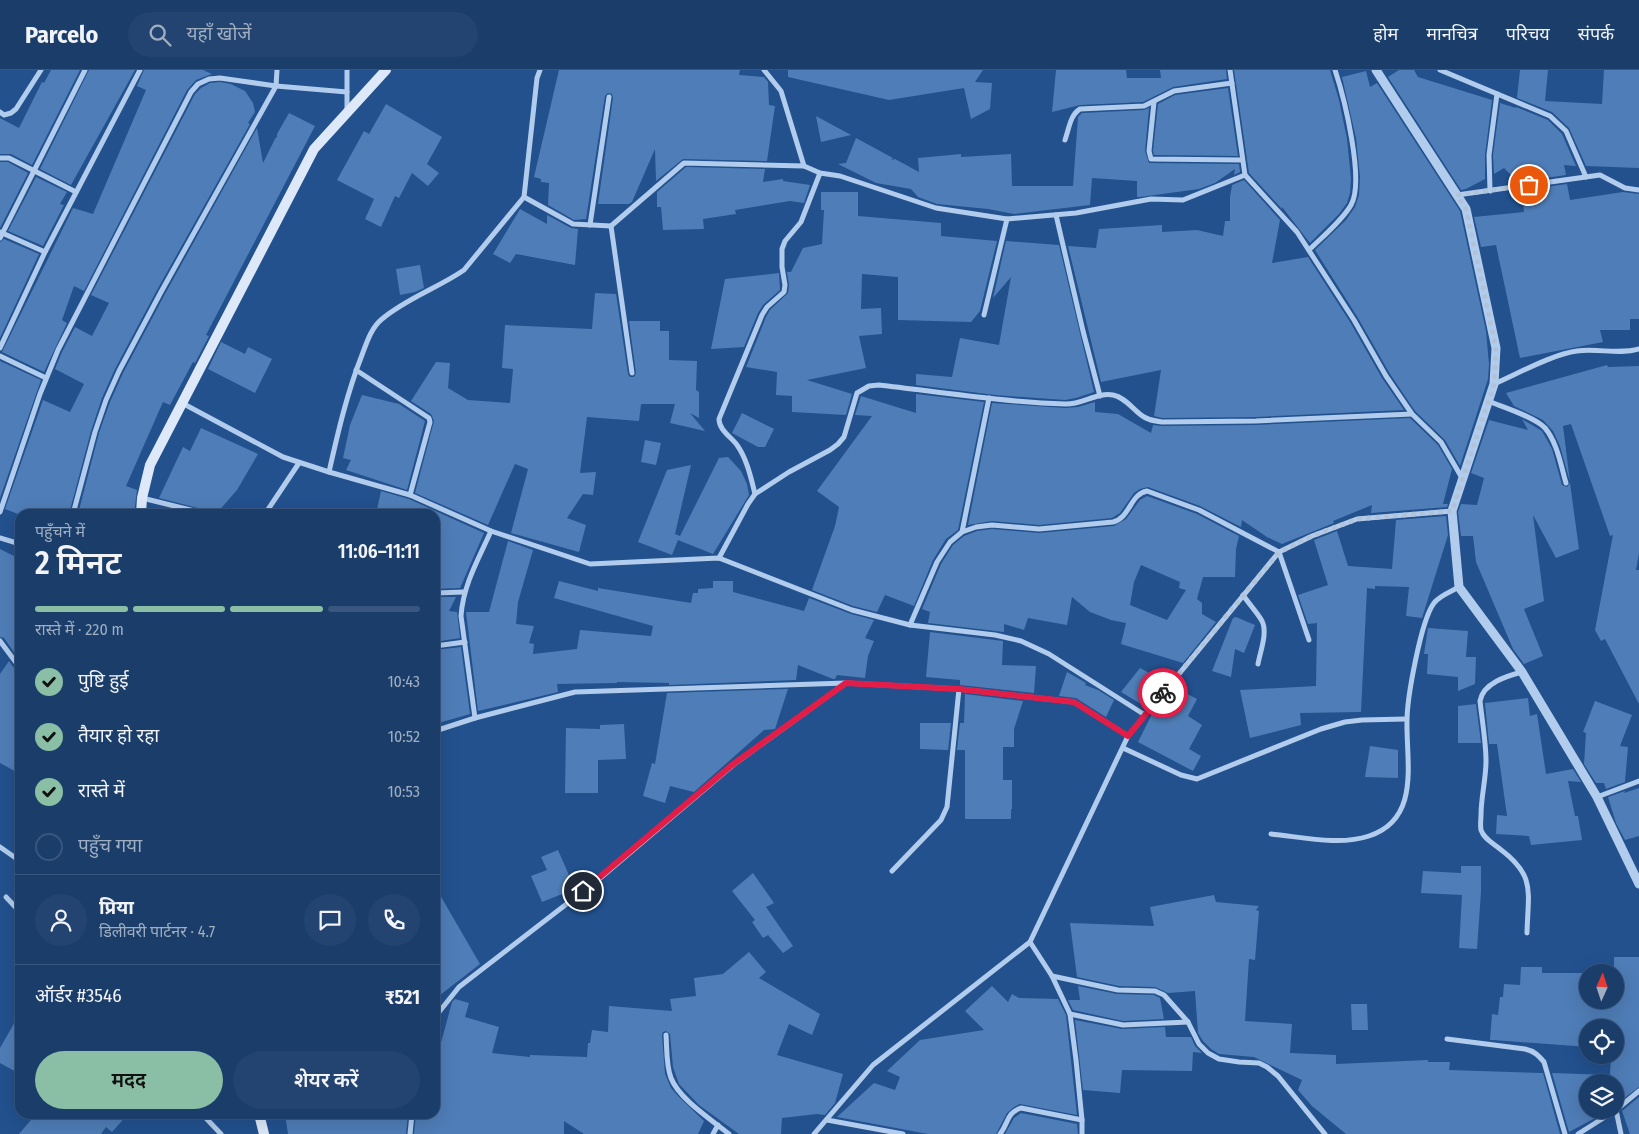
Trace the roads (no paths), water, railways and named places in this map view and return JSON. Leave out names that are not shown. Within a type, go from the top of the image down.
[{"type":"main road","points":[[142,509],[142,498],[150,465],[314,149],[386,70]]},
{"type":"main road","points":[[260,1119],[264,1134]]},
{"type":"street","points":[[0,112],[4,115],[16,109],[41,70]]},
{"type":"street","points":[[44,252],[1,234],[85,70]]},
{"type":"street","points":[[0,348],[44,252],[140,70]]},
{"type":"street","points":[[74,509],[95,432],[119,371],[276,86],[277,70]]},
{"type":"street","points":[[347,70],[347,114]]},
{"type":"street","points":[[329,472],[342,412],[370,334],[380,320],[393,311],[464,270],[524,197],[537,78],[540,70]]},
{"type":"street","points":[[764,70],[781,91],[804,166]]},
{"type":"street","points":[[1230,70],[1245,175],[1297,232],[1354,320],[1386,376],[1412,414],[1441,442],[1462,479]]},
{"type":"street","points":[[1309,250],[1343,215],[1351,205],[1355,194],[1355,167],[1343,95],[1335,70]]},
{"type":"street","points":[[1376,70],[1466,209],[1496,348],[1494,384],[1452,511],[1459,587],[1522,672],[1597,797],[1639,884]]},
{"type":"street","points":[[1440,70],[1550,116],[1566,131],[1586,177]]},
{"type":"street","points":[[0,512],[46,378],[58,350],[191,92],[198,84],[209,79],[220,78],[276,86],[347,92]]},
{"type":"street","points":[[1065,140],[1072,118],[1075,112],[1080,109],[1135,108],[1154,102],[1169,93],[1181,89],[1232,83]]},
{"type":"street","points":[[1490,191],[1490,155],[1497,94]]},
{"type":"street","points":[[590,225],[609,97]]},
{"type":"street","points":[[1154,102],[1149,156],[1151,159],[1242,160]]},
{"type":"street","points":[[0,158],[9,158],[76,192]]},
{"type":"street","points":[[524,197],[573,224],[611,226],[684,163],[804,166],[820,173],[840,176],[936,208],[1007,219],[1076,213],[1151,199],[1183,200],[1245,175]]},
{"type":"street","points":[[755,494],[745,461],[738,446],[719,424],[720,415],[767,307],[784,292],[782,249],[785,241],[801,222],[820,173]]},
{"type":"street","points":[[1457,195],[1600,175],[1625,188],[1639,190]]},
{"type":"street","points":[[1056,215],[1100,396]]},
{"type":"street","points":[[984,314],[1007,219]]},
{"type":"street","points":[[611,226],[632,373]]},
{"type":"street","points":[[1494,384],[1563,354],[1590,350],[1618,352],[1639,349]]},
{"type":"street","points":[[0,356],[46,378]]},
{"type":"street","points":[[356,370],[430,418],[410,495]]},
{"type":"street","points":[[719,558],[755,494],[838,444],[844,437],[857,392],[869,386],[879,384],[989,398],[1065,404],[1080,403],[1100,396],[1115,395],[1123,399],[1141,415],[1151,420],[1162,422],[1256,421],[1412,414]]},
{"type":"street","points":[[962,532],[989,398]]},
{"type":"street","points":[[1488,401],[1536,422],[1545,428],[1553,443],[1566,483]]},
{"type":"street","points":[[182,402],[283,457],[410,495],[491,531],[590,564],[719,558],[852,610],[910,625],[995,635],[1021,641],[1049,654],[1145,715]]},
{"type":"street","points":[[268,509],[299,463]]},
{"type":"street","points":[[910,625],[937,562],[950,542],[962,532],[976,526],[992,525],[1039,529],[1113,522],[1122,518],[1139,494],[1147,491],[1199,510],[1279,552],[1309,640]]},
{"type":"street","points":[[142,498],[187,509]]},
{"type":"street","points":[[816,1133],[873,1065],[1030,942],[1128,736],[1279,552],[1312,536],[1357,519],[1452,511]]},
{"type":"street","points":[[475,718],[461,616],[464,592],[491,531]]},
{"type":"street","points":[[0,538],[15,542]]},
{"type":"street","points":[[1271,834],[1314,839],[1356,840],[1377,833],[1392,824],[1404,801],[1409,780],[1406,719],[1415,665],[1425,623],[1434,602],[1459,587]]},
{"type":"street","points":[[440,593],[464,592]]},
{"type":"street","points":[[1243,595],[1262,622],[1264,628],[1258,664]]},
{"type":"street","points":[[0,642],[15,660]]},
{"type":"street","points":[[440,645],[465,642]]},
{"type":"street","points":[[1522,672],[1506,676],[1481,694],[1480,701],[1486,762],[1481,800],[1481,830],[1486,838],[1512,858],[1527,879],[1527,933]]},
{"type":"street","points":[[440,729],[475,718],[575,692],[846,683],[959,689],[1074,702],[1128,736]]},
{"type":"street","points":[[440,1011],[459,987],[599,879],[732,765],[846,683]]},
{"type":"street","points":[[892,871],[941,820],[948,807],[959,689]]},
{"type":"street","points":[[1123,748],[1181,775],[1197,779],[1321,729],[1345,722],[1406,719]]},
{"type":"street","points":[[1597,797],[1639,781]]},
{"type":"street","points":[[0,847],[15,858]]},
{"type":"street","points":[[6,897],[15,907]]},
{"type":"street","points":[[1030,942],[1052,976],[1070,1014],[1082,1134]]},
{"type":"street","points":[[1052,976],[1118,990],[1145,989],[1164,995],[1188,1022],[1199,1044],[1208,1053],[1219,1058],[1239,1062],[1259,1063],[1273,1070],[1325,1134]]},
{"type":"street","points":[[1070,1014],[1123,1025],[1188,1022]]},
{"type":"street","points":[[666,1035],[668,1067],[674,1083],[686,1098],[730,1134]]},
{"type":"street","points":[[1447,1039],[1525,1048],[1539,1056],[1544,1062],[1565,1134]]},
{"type":"street","points":[[1624,1103],[1639,1091]]},
{"type":"street","points":[[1000,1134],[1009,1115],[1013,1110],[1020,1108],[1082,1120]]},
{"type":"street","points":[[207,1119],[221,1134]]},
{"type":"street","points":[[410,1134],[412,1119]]},
{"type":"street","points":[[1578,1134],[1602,1119]]},
{"type":"street","points":[[1618,1119],[1621,1134]]},
{"type":"street","points":[[827,1120],[903,1134]]},
{"type":"street","points":[[714,1134],[718,1125]]}]
